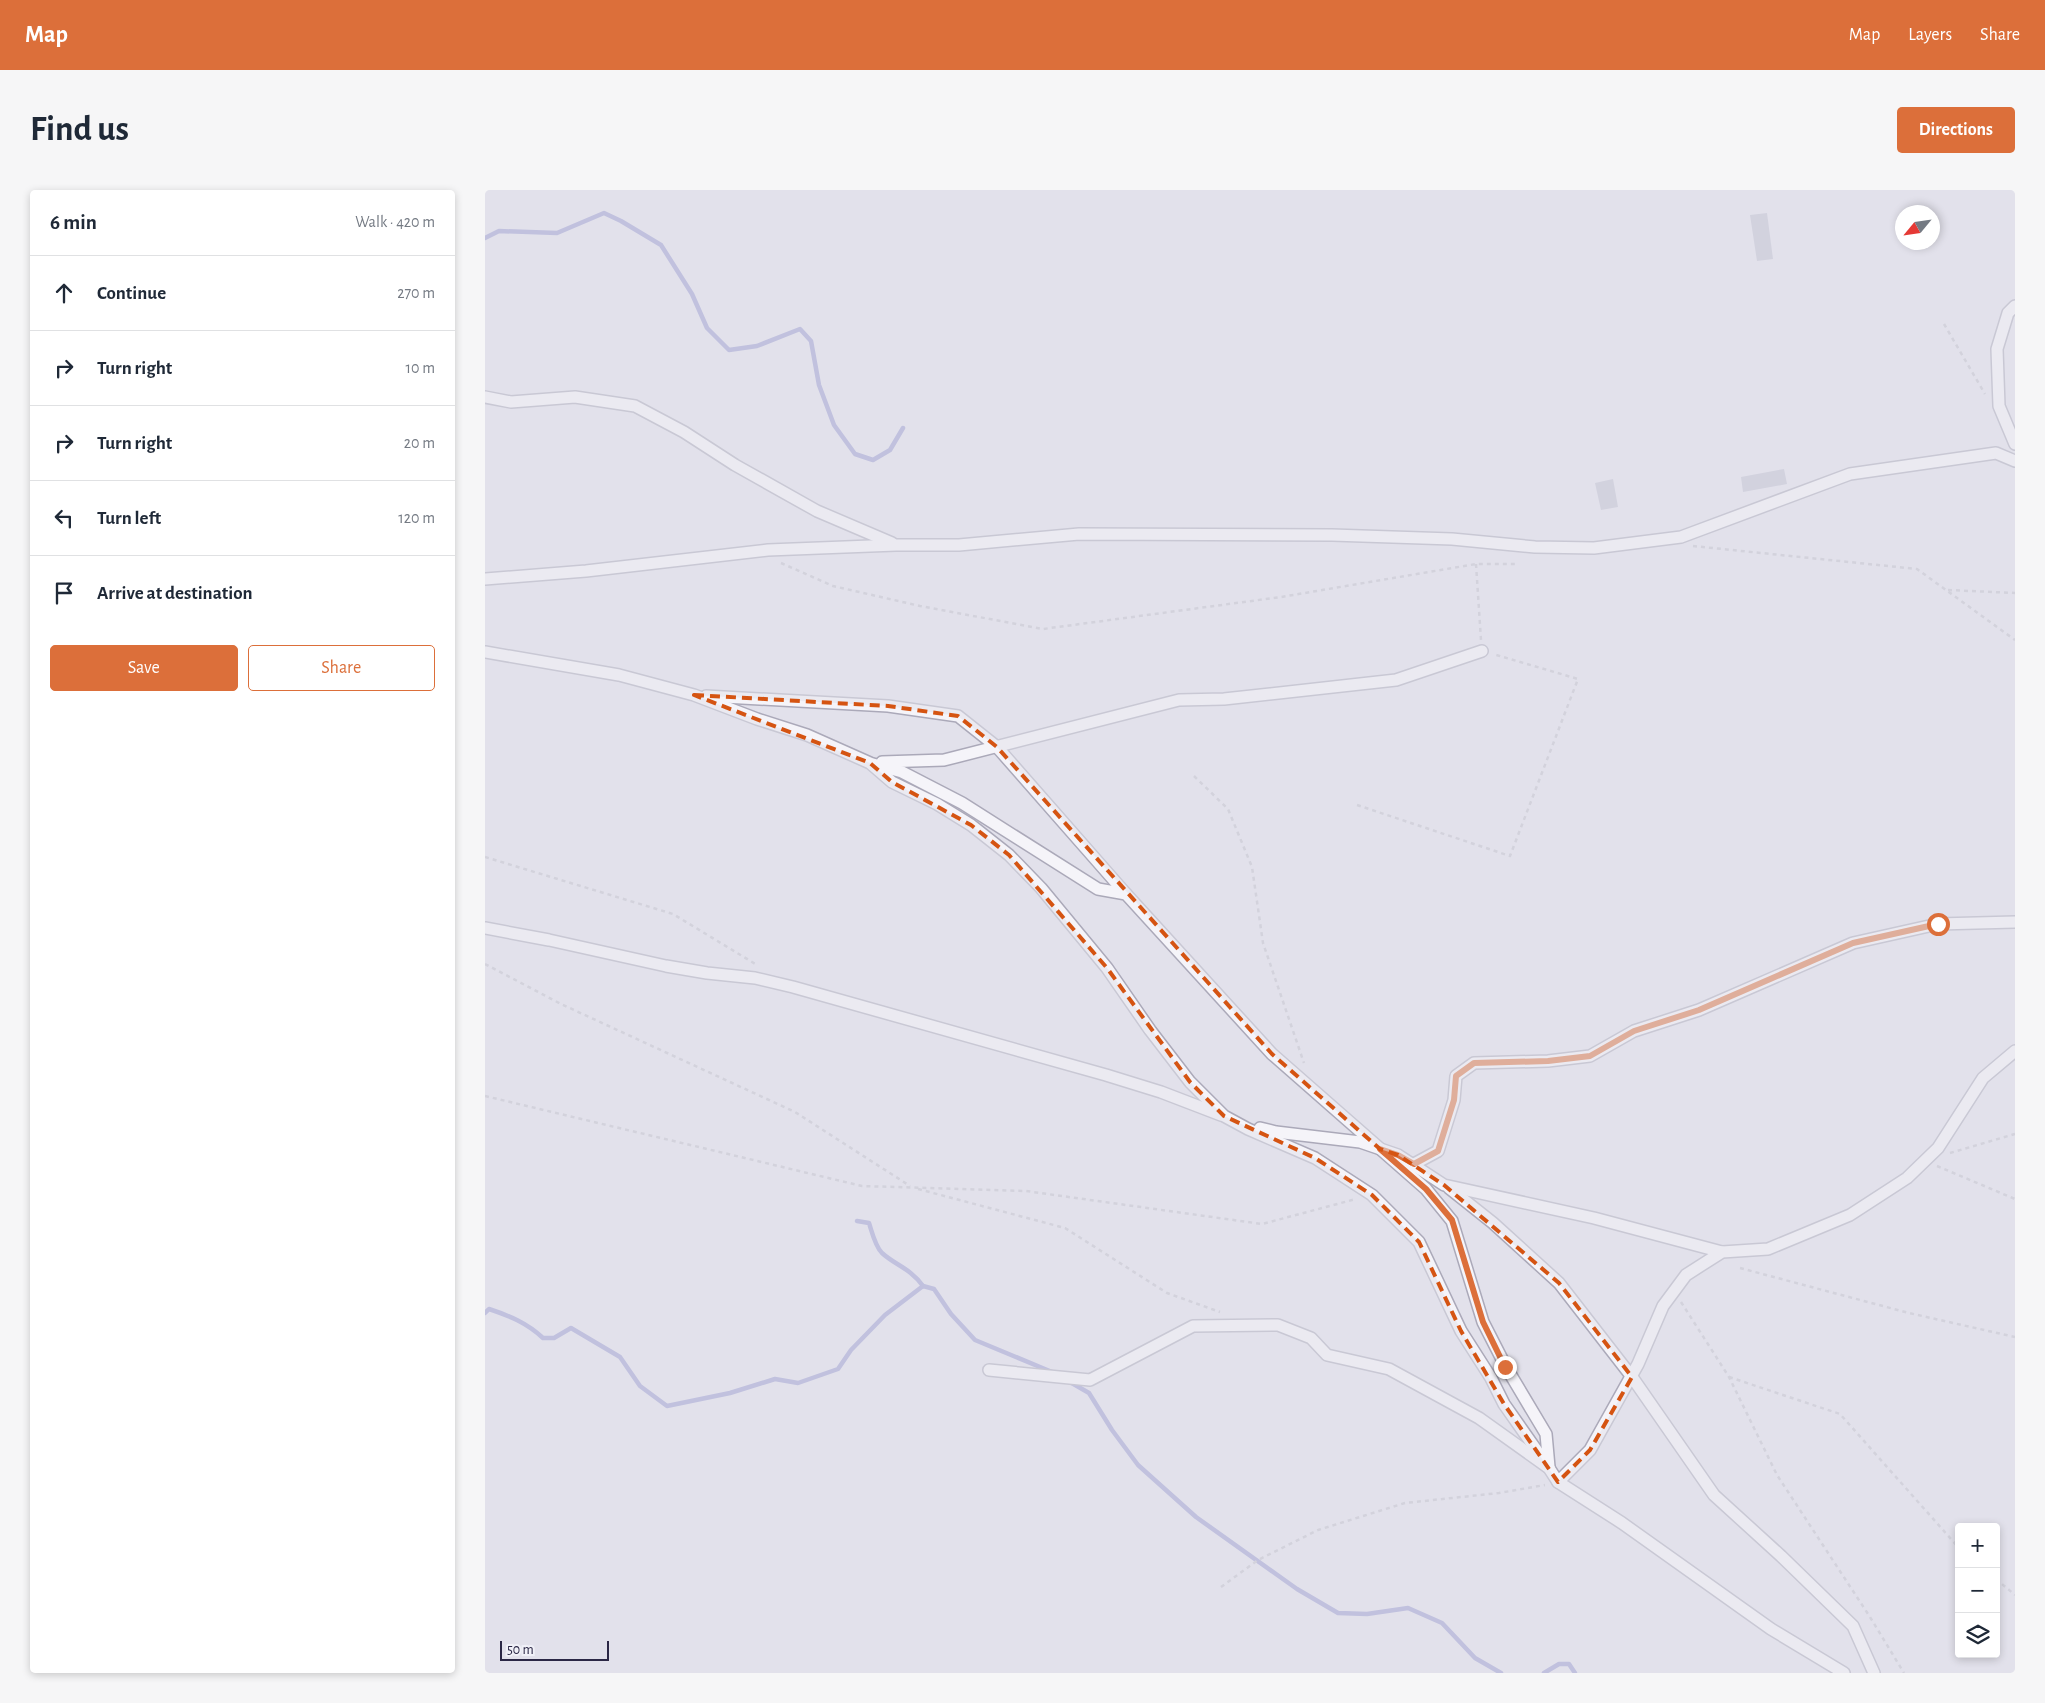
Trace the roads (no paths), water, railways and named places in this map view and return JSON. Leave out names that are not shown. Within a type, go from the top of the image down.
[{"type":"street","points":[[2015,306],[2009,313],[1997,349],[1999,406],[2015,444]]},
{"type":"street","points":[[485,398],[511,402],[575,397],[635,406],[683,432],[735,465],[817,510],[896,545]]},
{"type":"street","points":[[485,579],[587,571],[768,550],[896,545],[959,545],[1079,534],[1263,534],[1397,537],[1452,539],[1535,547],[1594,548],[1681,537],[1850,474],[1996,453],[2015,461]]},
{"type":"street","points":[[870,763],[944,760],[1179,700],[1224,699],[1396,680],[1482,651]]},
{"type":"street","points":[[485,652],[619,675],[694,695],[807,736],[870,763],[902,772],[962,802],[1098,888],[1126,894]]},
{"type":"street","points":[[694,695],[888,706],[958,716],[997,747],[1126,894],[1272,1054],[1426,1189],[1452,1220],[1483,1322],[1505,1367],[1546,1434],[1549,1468]]},
{"type":"street","points":[[870,763],[892,782],[937,804],[971,825],[1009,855],[1041,888],[1107,968],[1149,1030],[1190,1082],[1224,1116],[1248,1129],[1315,1158],[1372,1195],[1419,1242],[1461,1330],[1491,1378],[1504,1404],[1558,1482],[1622,1523],[1771,1629],[1844,1673]]},
{"type":"street","points":[[1414,1164],[1438,1151],[1454,1100],[1456,1076],[1474,1063],[1548,1061],[1590,1056],[1634,1031],[1699,1010],[1853,943],[1938,924],[2015,922]]},
{"type":"street","points":[[485,928],[666,966],[755,978],[793,987],[1096,1072],[1161,1092],[1224,1116],[1276,1132],[1360,1142],[1398,1155],[1444,1185],[1493,1223],[1559,1283],[1632,1376],[1714,1495],[1781,1556],[1853,1626],[1874,1673]]},
{"type":"street","points":[[1444,1185],[1594,1218],[1722,1252],[1769,1249],[1850,1216],[1907,1178],[1938,1148],[1983,1078],[2015,1050]]},
{"type":"street","points":[[1558,1482],[1590,1450],[1632,1376],[1663,1306],[1674,1290],[1686,1275],[1722,1252]]},
{"type":"street","points":[[989,1370],[1090,1380],[1193,1326],[1277,1325],[1311,1338],[1327,1355],[1389,1369],[1435,1393],[1479,1418],[1549,1468]]},
{"type":"waterway","points":[[485,238],[499,231],[557,233],[604,213],[661,245],[692,294],[707,328],[729,350],[757,346],[800,329],[811,341],[819,385],[834,425],[855,454],[873,460],[890,450],[903,428]]},
{"type":"waterway","points":[[857,1221],[869,1223],[876,1243],[882,1253],[913,1275],[923,1286]]},
{"type":"waterway","points":[[485,1313],[489,1309],[511,1317],[531,1328],[543,1338],[554,1338],[571,1328],[620,1357],[640,1386],[667,1406],[730,1393],[775,1379],[798,1383],[838,1369],[851,1350],[885,1315],[923,1286],[934,1289],[951,1314],[975,1340],[1052,1372]]},
{"type":"waterway","points":[[1070,1382],[1089,1393],[1112,1430],[1138,1465],[1196,1517],[1297,1589],[1338,1613],[1367,1614],[1408,1608],[1442,1623],[1475,1658],[1501,1673]]},
{"type":"waterway","points":[[1544,1673],[1559,1664],[1569,1664],[1575,1673]]}]
